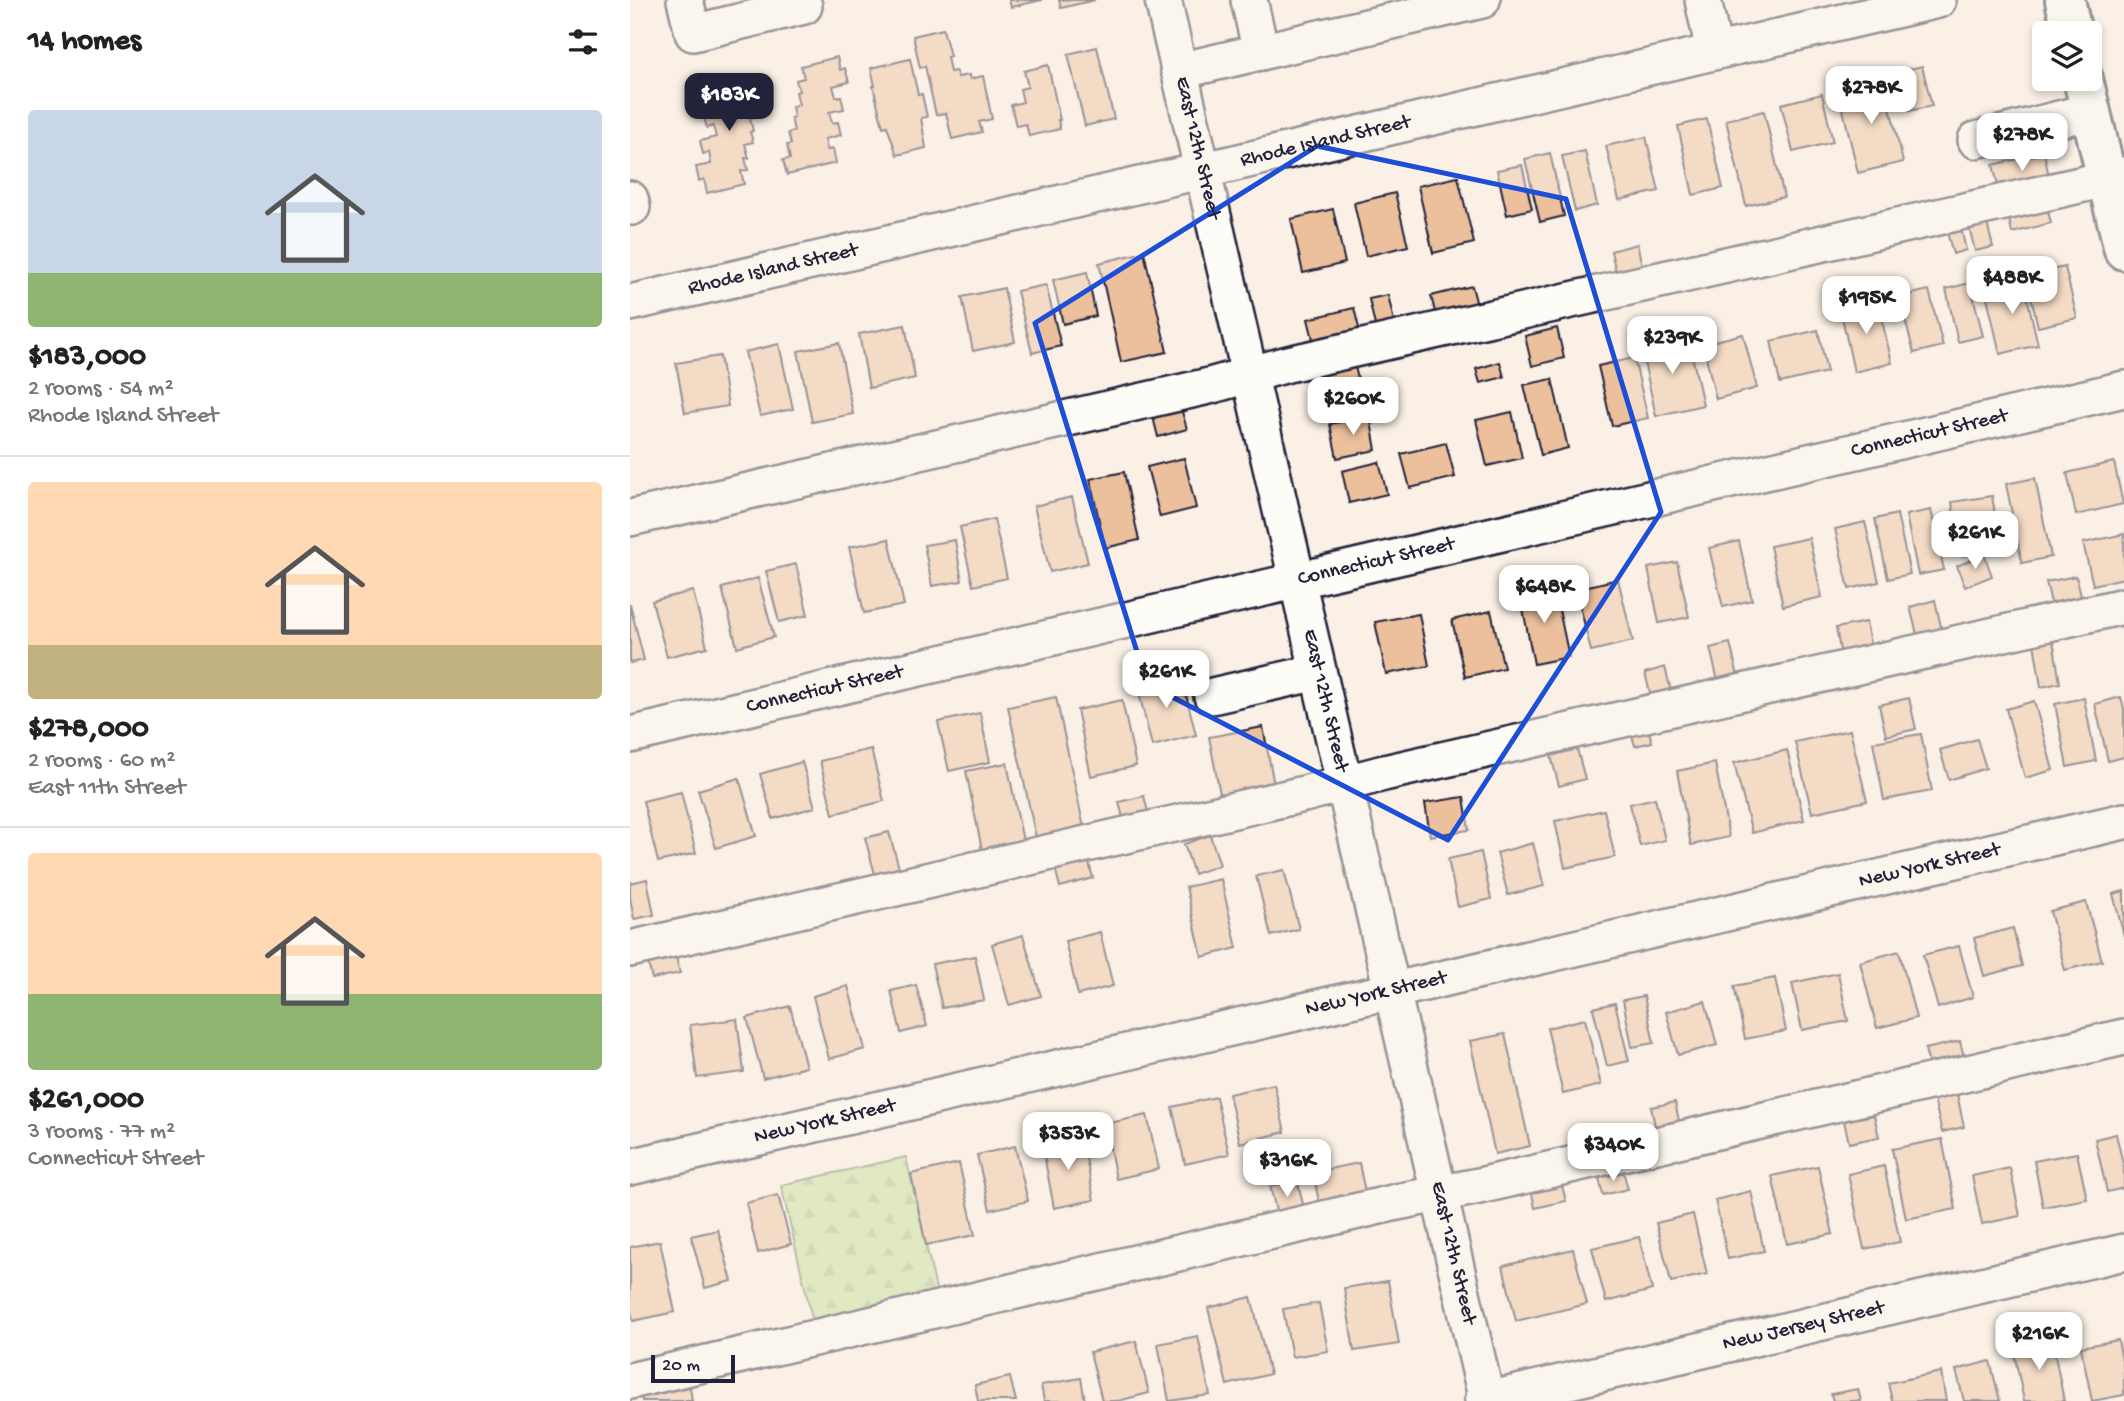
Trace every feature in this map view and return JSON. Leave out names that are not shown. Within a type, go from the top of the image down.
[{"type":"main road","points":[[2065,0],[2069,21]]},
{"type":"main road","points":[[2087,95],[2115,177],[2124,250]]},
{"type":"street","points":[[685,0],[693,33],[804,6],[802,0]]},
{"type":"street","name":"East 12th Street","points":[[1163,0],[1485,1401]]},
{"type":"street","points":[[1249,0],[1261,52]]},
{"type":"street","points":[[1179,71],[1482,0]]},
{"type":"street","points":[[1703,0],[1714,51]]},
{"type":"street","name":"Rhode Island Street","points":[[630,303],[1930,1]]},
{"type":"street","points":[[1976,140],[2087,95]]},
{"type":"street","points":[[630,518],[2115,177]]},
{"type":"street","points":[[630,199],[630,207]]},
{"type":"street","name":"Connecticut Street","points":[[630,735],[2124,389]]},
{"type":"street","points":[[630,949],[2124,606]]},
{"type":"street","points":[[1212,696],[1318,672]]},
{"type":"street","name":"New York Street","points":[[630,1167],[2124,821]]},
{"type":"street","points":[[630,1381],[2124,1037]]},
{"type":"street","name":"New Jersey Street","points":[[1485,1401],[2124,1252]]},
{"type":"highlighted area","points":[[1317,146],[1566,199],[1661,512],[1448,840],[1147,684],[1035,323]]},
{"type":"green space","points":[[906,1157],[939,1302],[815,1331],[781,1185]]},
{"type":"building","points":[[1009,0],[1042,0],[1011,7]]},
{"type":"building","points":[[1059,0],[1095,0],[1061,8]]},
{"type":"building","points":[[943,29],[950,56],[947,57],[950,72],[956,71],[958,77],[969,75],[970,79],[983,76],[992,119],[979,122],[982,132],[952,139],[946,113],[936,115],[925,66],[920,68],[913,36]]},
{"type":"building","points":[[1097,47],[1114,119],[1085,126],[1068,54]]},
{"type":"building","points":[[837,57],[840,70],[845,68],[849,82],[833,86],[836,97],[841,96],[844,109],[829,112],[832,123],[838,122],[841,135],[825,139],[827,150],[833,149],[836,163],[787,175],[783,160],[790,159],[787,145],[791,144],[788,133],[794,131],[792,107],[799,105],[796,80],[804,78],[801,66]]},
{"type":"building","points":[[910,59],[918,95],[922,94],[927,117],[921,118],[926,148],[897,155],[887,126],[883,127],[871,68]]},
{"type":"building","points":[[1048,65],[1060,129],[1029,136],[1026,124],[1016,126],[1011,105],[1023,102],[1020,89],[1028,87],[1024,71]]},
{"type":"building","points":[[1922,66],[1932,106],[1909,111],[1899,72]]},
{"type":"building","points":[[757,75],[761,89],[754,91],[757,116],[750,118],[753,142],[745,144],[749,158],[745,158],[748,170],[741,171],[744,184],[707,193],[704,179],[699,181],[696,167],[711,164],[709,152],[703,154],[700,141],[716,137],[713,126],[707,128],[703,114],[720,110],[717,99],[712,100],[708,86]]},
{"type":"building","points":[[1883,78],[1903,162],[1858,173],[1838,89]]},
{"type":"building","points":[[1822,94],[1833,142],[1793,152],[1781,104]]},
{"type":"building","points":[[1764,111],[1784,197],[1746,206],[1726,120]]},
{"type":"building","points":[[1707,119],[1723,188],[1693,195],[1678,126]]},
{"type":"building","points":[[1646,137],[1659,191],[1619,200],[1606,146]]},
{"type":"building","points":[[1585,151],[1597,205],[1575,211],[1562,156]]},
{"type":"building","points":[[1550,153],[1564,216],[1540,222],[1525,159]]},
{"type":"building","points":[[2044,153],[2050,181],[2000,193],[1993,165]]},
{"type":"building","points":[[1522,165],[1532,209],[1507,215],[1497,170]]},
{"type":"building","points":[[1458,177],[1474,243],[1433,253],[1418,186]]},
{"type":"building","points":[[1395,193],[1408,246],[1366,256],[1354,203]]},
{"type":"building","points":[[2046,204],[2051,223],[2012,233],[2008,214]]},
{"type":"building","points":[[1333,209],[1345,263],[1303,273],[1291,219]]},
{"type":"building","points":[[1987,223],[1993,247],[1975,251],[1969,227]]},
{"type":"building","points":[[1961,228],[1966,250],[1953,254],[1947,232]]},
{"type":"building","points":[[1637,244],[1642,265],[1616,272],[1611,251]]},
{"type":"building","points":[[1144,252],[1167,352],[1121,362],[1099,263]]},
{"type":"building","points":[[2065,267],[2077,318],[2038,327],[2026,275]]},
{"type":"building","points":[[1087,272],[1096,316],[1063,324],[1053,280]]},
{"type":"building","points":[[2023,279],[2038,345],[2000,354],[1985,288]]},
{"type":"building","points":[[1970,283],[1983,336],[1958,342],[1946,289]]},
{"type":"building","points":[[1046,285],[1061,346],[1032,353],[1017,291]]},
{"type":"building","points":[[1472,286],[1479,313],[1438,324],[1431,296]]},
{"type":"building","points":[[1004,288],[1015,342],[973,351],[962,297]]},
{"type":"building","points":[[1929,290],[1943,346],[1914,353],[1899,297]]},
{"type":"building","points":[[1388,295],[1395,326],[1376,330],[1369,299]]},
{"type":"building","points":[[1877,299],[1892,363],[1854,372],[1840,308]]},
{"type":"building","points":[[1354,308],[1361,336],[1315,347],[1308,319]]},
{"type":"building","points":[[905,325],[915,378],[869,388],[859,334]]},
{"type":"building","points":[[1557,328],[1564,358],[1532,366],[1525,336]]},
{"type":"building","points":[[1818,330],[1827,372],[1780,383],[1771,341]]},
{"type":"building","points":[[1743,334],[1757,388],[1716,399],[1703,344]]},
{"type":"building","points":[[1688,337],[1703,405],[1656,416],[1641,348]]},
{"type":"building","points":[[839,343],[853,414],[812,422],[798,351]]},
{"type":"building","points":[[779,344],[793,409],[760,416],[745,352]]},
{"type":"building","points":[[720,356],[728,406],[685,413],[676,363]]},
{"type":"building","points":[[1634,358],[1648,418],[1612,426],[1598,366]]},
{"type":"building","points":[[1500,362],[1504,377],[1480,383],[1476,369]]},
{"type":"building","points":[[1355,367],[1363,398],[1325,407],[1317,375]]},
{"type":"building","points":[[1552,379],[1568,448],[1541,455],[1524,385]]},
{"type":"building","points":[[1180,405],[1187,429],[1158,437],[1152,413]]},
{"type":"building","points":[[1512,412],[1522,458],[1487,466],[1476,420]]},
{"type":"building","points":[[1370,416],[1376,450],[1337,458],[1330,424]]},
{"type":"building","points":[[1446,443],[1455,477],[1410,488],[1401,454]]},
{"type":"building","points":[[1184,458],[1196,508],[1160,517],[1147,467]]},
{"type":"building","points":[[1379,462],[1387,494],[1349,503],[1342,471]]},
{"type":"building","points":[[2114,462],[2123,504],[2076,515],[2067,473]]},
{"type":"building","points":[[1124,472],[1139,540],[1105,548],[1090,479]]},
{"type":"building","points":[[2035,478],[2051,557],[2022,563],[2006,484]]},
{"type":"building","points":[[1992,496],[2001,550],[1960,556],[1952,502]]},
{"type":"building","points":[[1072,497],[1088,563],[1050,572],[1034,506]]},
{"type":"building","points":[[1931,510],[1944,570],[1918,575],[1906,515]]},
{"type":"building","points":[[1897,514],[1910,574],[1888,579],[1875,519]]},
{"type":"building","points":[[994,519],[1007,578],[973,586],[960,527]]},
{"type":"building","points":[[1865,522],[1879,582],[1849,589],[1835,529]]},
{"type":"building","points":[[2124,534],[2124,578],[2093,585],[2083,543]]},
{"type":"building","points":[[1809,538],[1822,597],[1783,606],[1770,546]]},
{"type":"building","points":[[889,539],[904,605],[864,613],[849,547]]},
{"type":"building","points":[[955,540],[962,581],[932,586],[924,545]]},
{"type":"building","points":[[1739,541],[1752,600],[1723,607],[1709,548]]},
{"type":"building","points":[[1984,554],[1992,576],[1965,587],[1957,566]]},
{"type":"building","points":[[1677,562],[1689,617],[1659,623],[1648,568]]},
{"type":"building","points":[[796,564],[808,615],[779,622],[766,571]]},
{"type":"building","points":[[2076,576],[2082,600],[2052,607],[2046,582]]},
{"type":"building","points":[[758,578],[774,637],[737,647],[722,588]]},
{"type":"building","points":[[1618,579],[1633,641],[1591,651],[1576,589]]},
{"type":"building","points":[[1554,586],[1569,657],[1534,664],[1520,594]]},
{"type":"building","points":[[693,591],[707,647],[667,657],[652,601]]},
{"type":"building","points":[[1935,600],[1942,631],[1918,638],[1910,607]]},
{"type":"building","points":[[630,604],[644,660],[630,663]]},
{"type":"building","points":[[1491,611],[1504,668],[1465,677],[1452,620]]},
{"type":"building","points":[[1419,614],[1429,666],[1386,674],[1375,622]]},
{"type":"building","points":[[1866,622],[1872,655],[1842,661],[1836,628]]},
{"type":"building","points":[[2053,640],[2060,683],[2041,687],[2034,643]]},
{"type":"building","points":[[1730,643],[1738,676],[1718,681],[1710,648]]},
{"type":"building","points":[[1665,667],[1672,695],[1652,701],[1645,673]]},
{"type":"building","points":[[1181,675],[1196,735],[1152,746],[1137,685]]},
{"type":"building","points":[[1056,697],[1084,828],[1036,838],[1008,707]]},
{"type":"building","points":[[2121,697],[2124,709],[2124,757],[2108,761],[2095,704]]},
{"type":"building","points":[[1909,698],[1916,729],[1886,736],[1879,705]]},
{"type":"building","points":[[2084,698],[2096,761],[2067,767],[2055,704]]},
{"type":"building","points":[[1122,700],[1136,766],[1091,776],[1077,710]]},
{"type":"building","points":[[2034,701],[2053,770],[2025,778],[2006,709]]},
{"type":"building","points":[[980,713],[990,762],[949,771],[938,722]]},
{"type":"building","points":[[1263,727],[1274,785],[1220,794],[1209,737]]},
{"type":"building","points":[[1648,728],[1652,742],[1635,746],[1631,732]]},
{"type":"building","points":[[1850,730],[1867,801],[1812,813],[1795,742]]},
{"type":"building","points":[[1921,734],[1932,791],[1884,800],[1873,742]]},
{"type":"building","points":[[1977,739],[1986,768],[1949,780],[1940,750]]},
{"type":"building","points":[[871,749],[884,801],[833,814],[820,761]]},
{"type":"building","points":[[1577,749],[1585,779],[1559,786],[1551,756]]},
{"type":"building","points":[[1787,750],[1804,820],[1752,833],[1734,763]]},
{"type":"building","points":[[802,762],[815,807],[773,819],[760,774]]},
{"type":"building","points":[[1007,763],[1023,841],[982,850],[966,771]]},
{"type":"building","points":[[1715,763],[1729,837],[1691,845],[1677,771]]},
{"type":"building","points":[[739,778],[756,836],[716,848],[698,790]]},
{"type":"building","points":[[681,792],[696,853],[658,862],[643,801]]},
{"type":"building","points":[[1144,796],[1151,824],[1126,830],[1119,802]]},
{"type":"building","points":[[1464,797],[1469,830],[1430,836],[1425,803]]},
{"type":"building","points":[[1655,798],[1665,840],[1640,846],[1630,804]]},
{"type":"building","points":[[1604,810],[1615,857],[1565,868],[1555,821]]},
{"type":"building","points":[[889,832],[899,868],[875,874],[865,838]]},
{"type":"building","points":[[1210,835],[1220,865],[1194,874],[1184,844]]},
{"type":"building","points":[[1533,843],[1544,886],[1508,895],[1497,853]]},
{"type":"building","points":[[1481,852],[1491,899],[1458,907],[1448,859]]},
{"type":"building","points":[[1088,859],[1093,878],[1060,887],[1055,868]]},
{"type":"building","points":[[1284,870],[1299,929],[1271,936],[1256,876]]},
{"type":"building","points":[[647,879],[654,915],[634,919],[630,883]]},
{"type":"building","points":[[1221,879],[1237,948],[1202,957],[1186,887]]},
{"type":"building","points":[[2124,891],[2124,936],[2113,894]]},
{"type":"building","points":[[2086,902],[2102,961],[2065,970],[2050,911]]},
{"type":"building","points":[[2013,928],[2022,966],[1984,976],[1974,938]]},
{"type":"building","points":[[1100,932],[1113,986],[1078,995],[1065,941]]},
{"type":"building","points":[[1023,935],[1041,996],[1009,1005],[992,944]]},
{"type":"building","points":[[1959,946],[1973,997],[1938,1008],[1923,955]]},
{"type":"building","points":[[1899,951],[1916,1018],[1877,1028],[1860,962]]},
{"type":"building","points":[[975,956],[984,1000],[942,1008],[932,964]]},
{"type":"building","points":[[676,957],[680,973],[652,979],[648,963]]},
{"type":"building","points":[[1838,973],[1848,1021],[1802,1030],[1792,983]]},
{"type":"building","points":[[1775,978],[1786,1031],[1745,1039],[1734,986]]},
{"type":"building","points":[[916,985],[927,1026],[901,1033],[891,991]]},
{"type":"building","points":[[848,986],[865,1049],[829,1059],[813,996]]},
{"type":"building","points":[[1644,996],[1654,1043],[1632,1047],[1623,1000]]},
{"type":"building","points":[[1705,1001],[1717,1045],[1678,1055],[1666,1012]]},
{"type":"building","points":[[1615,1003],[1629,1061],[1607,1066],[1593,1008]]},
{"type":"building","points":[[790,1006],[806,1067],[763,1078],[747,1018]]},
{"type":"building","points":[[737,1019],[744,1072],[697,1078],[690,1025]]},
{"type":"building","points":[[1585,1019],[1601,1085],[1563,1094],[1547,1028]]},
{"type":"building","points":[[1505,1034],[1530,1146],[1495,1154],[1470,1041]]},
{"type":"building","points":[[1960,1041],[1964,1057],[1929,1065],[1925,1049]]},
{"type":"building","points":[[1274,1084],[1285,1132],[1240,1143],[1229,1094]]},
{"type":"building","points":[[1957,1094],[1964,1127],[1942,1132],[1934,1099]]},
{"type":"building","points":[[1216,1097],[1229,1154],[1185,1164],[1172,1107]]},
{"type":"building","points":[[1675,1102],[1680,1126],[1656,1131],[1651,1107]]},
{"type":"building","points":[[1147,1115],[1159,1169],[1116,1179],[1105,1124]]},
{"type":"building","points":[[1874,1115],[1879,1137],[1849,1143],[1844,1121]]},
{"type":"building","points":[[2116,1134],[2124,1168],[2124,1188],[2107,1192],[2095,1139]]},
{"type":"building","points":[[1082,1136],[1094,1200],[1054,1208],[1042,1144]]},
{"type":"building","points":[[1942,1139],[1956,1209],[1906,1219],[1892,1149]]},
{"type":"building","points":[[1015,1146],[1028,1201],[990,1210],[977,1155]]},
{"type":"building","points":[[2077,1153],[2087,1199],[2043,1207],[2034,1161]]},
{"type":"building","points":[[959,1163],[975,1235],[926,1245],[911,1174]]},
{"type":"building","points":[[1359,1163],[1366,1197],[1320,1207],[1313,1172]]},
{"type":"building","points":[[1818,1166],[1833,1234],[1787,1244],[1772,1176]]},
{"type":"building","points":[[1884,1166],[1900,1242],[1864,1249],[1848,1174]]},
{"type":"building","points":[[2010,1168],[2020,1216],[1982,1224],[1972,1176]]},
{"type":"building","points":[[1623,1171],[1628,1189],[1603,1195],[1599,1178]]},
{"type":"building","points":[[1297,1180],[1305,1212],[1278,1219],[1270,1186]]},
{"type":"building","points":[[1561,1182],[1566,1201],[1535,1208],[1531,1189]]},
{"type":"building","points":[[1751,1191],[1764,1251],[1728,1259],[1715,1200]]},
{"type":"building","points":[[778,1195],[791,1244],[758,1253],[746,1203]]},
{"type":"building","points":[[1693,1214],[1707,1274],[1671,1282],[1656,1223]]},
{"type":"building","points":[[718,1230],[732,1281],[705,1288],[691,1236]]},
{"type":"building","points":[[1639,1237],[1652,1290],[1606,1302],[1592,1248]]},
{"type":"building","points":[[660,1241],[675,1312],[633,1321],[630,1307],[630,1247]]},
{"type":"building","points":[[1573,1249],[1587,1304],[1516,1321],[1503,1266]]},
{"type":"building","points":[[1388,1281],[1399,1344],[1354,1351],[1344,1288]]},
{"type":"building","points":[[1251,1297],[1270,1374],[1227,1385],[1208,1308]]},
{"type":"building","points":[[1319,1303],[1328,1351],[1292,1357],[1283,1309]]},
{"type":"building","points":[[1198,1336],[1210,1395],[1169,1401],[1158,1344]]},
{"type":"building","points":[[2052,1340],[2064,1401],[2024,1401],[2013,1348]]},
{"type":"building","points":[[2118,1340],[2124,1370],[2124,1395],[2092,1401],[2081,1347]]},
{"type":"building","points":[[1136,1341],[1149,1393],[1118,1401],[1102,1401],[1090,1352]]},
{"type":"building","points":[[1990,1361],[2000,1401],[1964,1401],[1956,1370]]},
{"type":"building","points":[[1941,1372],[1946,1401],[1892,1401],[1888,1383]]},
{"type":"building","points":[[1010,1377],[1016,1401],[978,1401],[975,1385]]},
{"type":"building","points":[[1081,1378],[1085,1401],[1044,1401],[1041,1385]]},
{"type":"building","points":[[690,1387],[692,1401],[642,1401],[641,1397]]},
{"type":"building","points":[[1858,1389],[1861,1401],[1833,1401],[1831,1394]]}]
